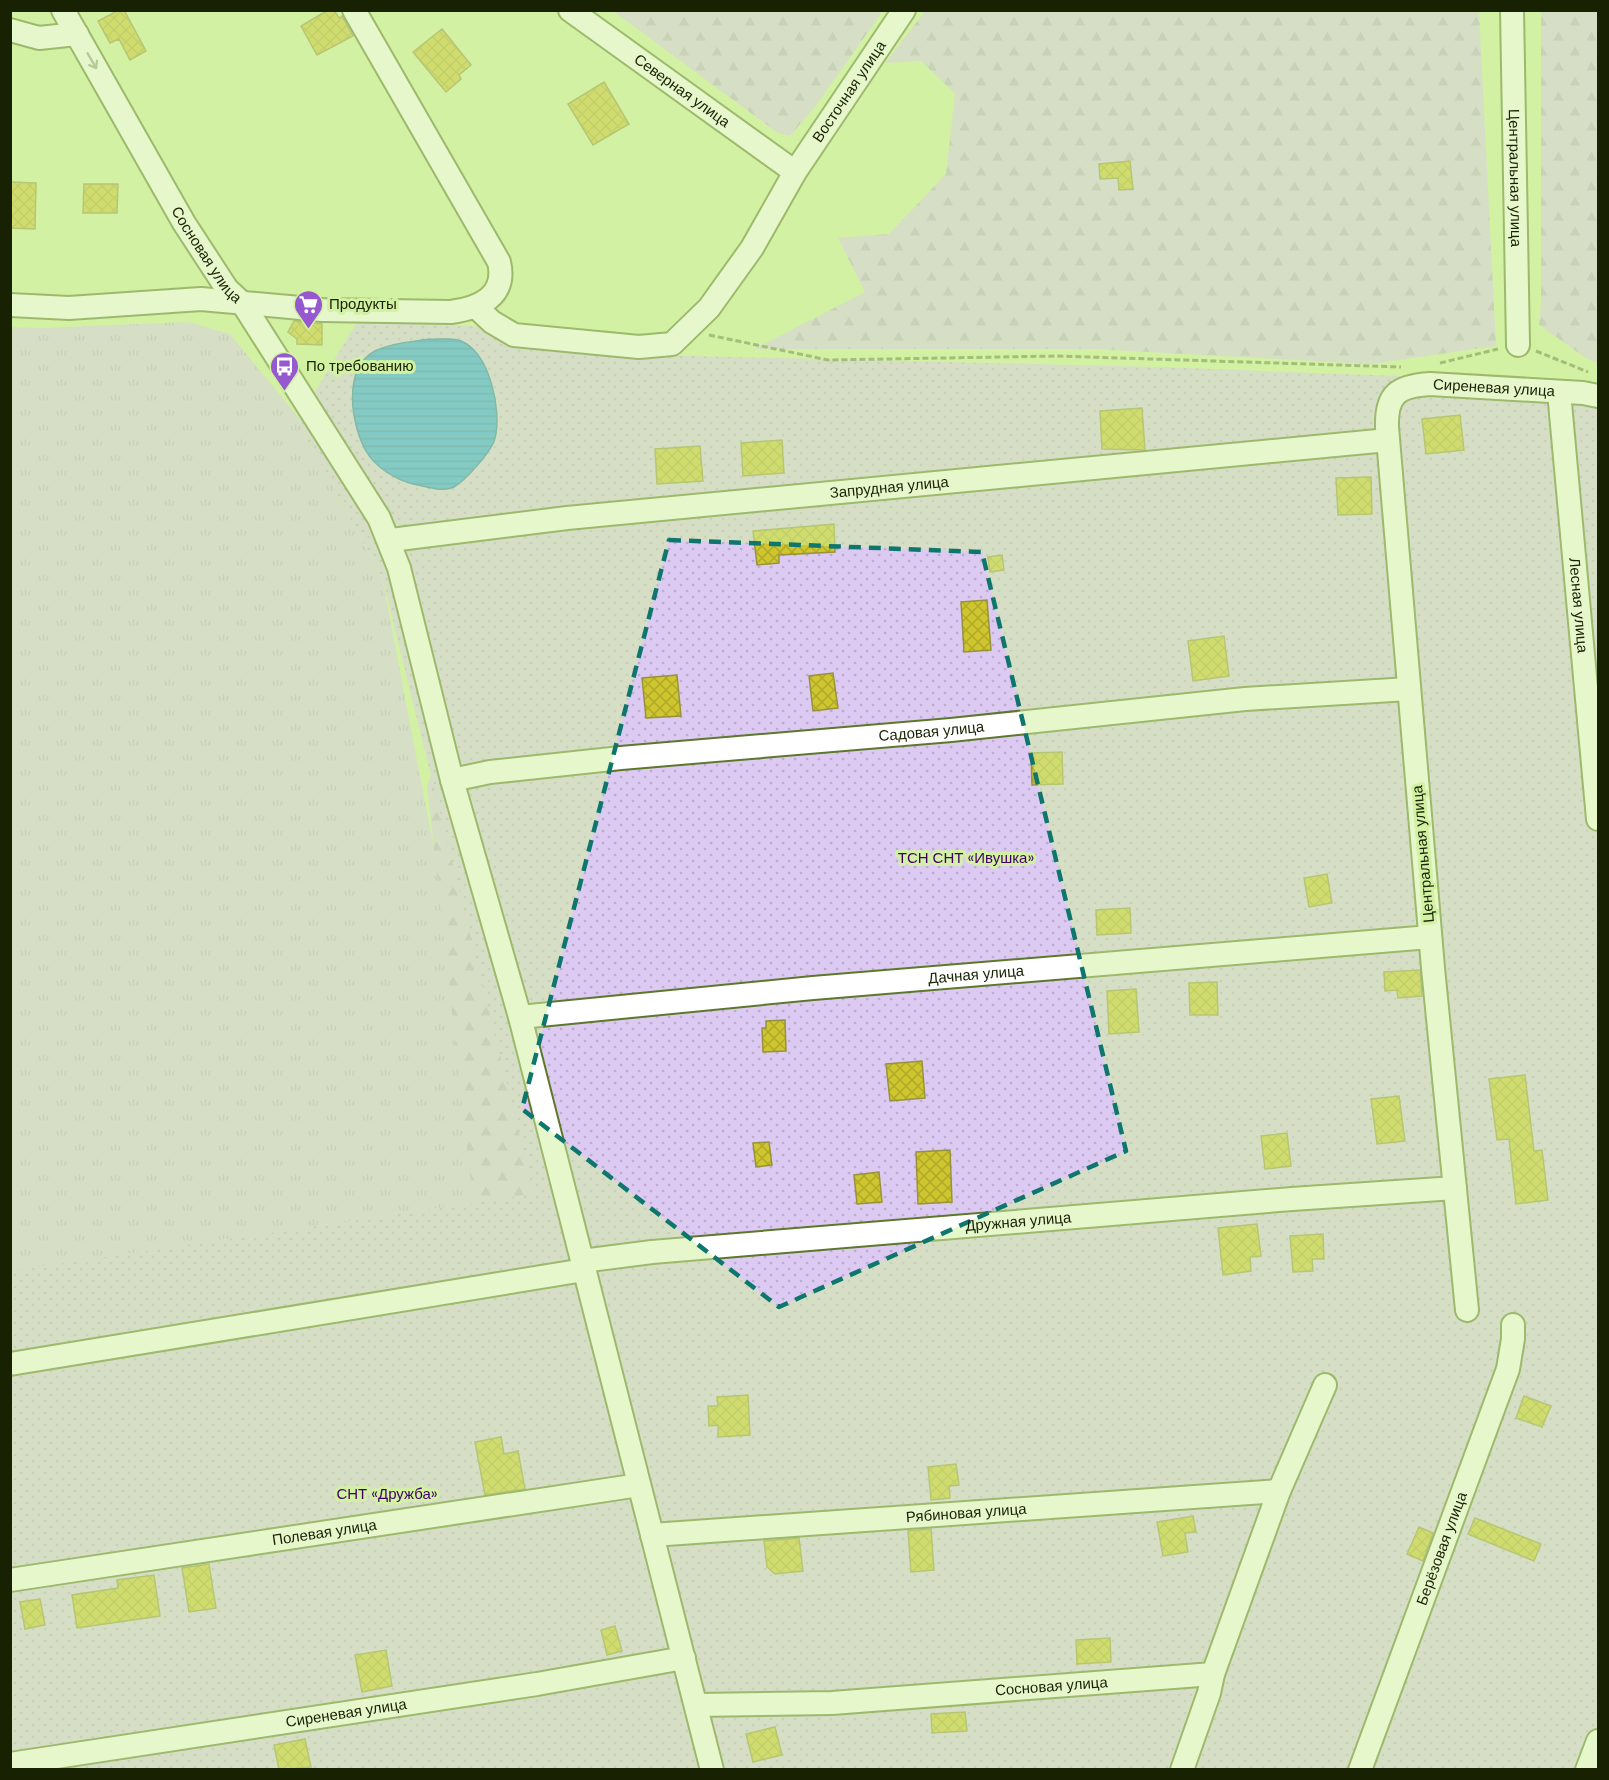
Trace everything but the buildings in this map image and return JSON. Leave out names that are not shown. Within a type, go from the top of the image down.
[{"type":"street","name":"Сосновая улица","points":[[63,10],[184,223],[227,289],[243,304],[322,310],[428,312],[451,312],[476,307]]},
{"type":"street","points":[[354,10],[499,262],[502,275],[495,291],[483,304],[476,307]]},
{"type":"street","name":"Северная улица","points":[[570,10],[795,172]]},
{"type":"street","name":"Восточная улица","points":[[476,307],[492,322],[514,335],[639,347],[672,344],[709,308],[752,248],[795,172],[904,10]]},
{"type":"street","name":"Центральная улица","points":[[1512,10],[1518,345]]},
{"type":"street","points":[[10,30],[39,38],[77,34]]},
{"type":"street","points":[[10,305],[69,308],[201,299],[243,304],[379,518],[390,540],[407,595],[452,780],[520,1017],[712,1770]]},
{"type":"street","name":"Сиреневая улица","points":[[1391,398],[1396,393],[1417,385],[1430,384],[1599,396]]},
{"type":"street","name":"Лесная улица","points":[[1559,392],[1599,819]]},
{"type":"street","name":"Центральная улица","points":[[1391,398],[1386,414],[1388,440],[1430,937],[1467,1310]]},
{"type":"street","name":"Запрудная улица","points":[[390,540],[567,518],[1388,440]]},
{"type":"street","name":"Садовая улица","points":[[452,780],[489,772],[621,758],[951,730],[1245,699],[1409,689]]},
{"type":"street","name":"Дачная улица","points":[[520,1017],[813,988],[1430,937]]},
{"type":"street","name":"Дружная улица","points":[[10,1364],[583,1266],[652,1252],[1280,1200],[1455,1188]]},
{"type":"street","name":"Берёзовая улица","points":[[1360,1770],[1508,1369],[1513,1325]]},
{"type":"street","points":[[1182,1770],[1209,1693],[1213,1674],[1279,1491],[1324,1384]]},
{"type":"street","name":"Полевая улица","points":[[10,1580],[639,1485]]},
{"type":"street","name":"Рябиновая улица","points":[[652,1534],[1279,1491]]},
{"type":"street","name":"Сиреневая улица","points":[[10,1764],[537,1684],[684,1658]]},
{"type":"street","name":"Сосновая улица","points":[[696,1705],[832,1703],[1213,1674]]},
{"type":"street","points":[[1587,1770],[1599,1741]]},
{"type":"path","points":[[686,330],[828,360],[1057,356],[1410,367]]},
{"type":"path","points":[[1432,365],[1518,345],[1599,376]]},
{"type":"highlighted area","points":[[669,540],[982,552],[1126,1151],[779,1307],[522,1109]]},
{"type":"green space","points":[[613,11],[883,11],[814,108],[790,136],[778,133]]},
{"type":"green space","points":[[925,11],[1479,11],[1496,346],[1371,364],[1094,349],[754,349],[865,292],[838,238],[889,234],[946,174],[955,94],[921,61],[885,63]]},
{"type":"green space","points":[[1541,11],[1598,11],[1598,363],[1586,358],[1539,325],[1541,303]]},
{"type":"green space","points":[[188,322],[230,334],[299,418],[307,439],[382,577],[501,1199],[11,1271],[10,327],[39,328]]},
{"type":"green space","name":"ТСН СНТ «Ивушка»","points":[[357,322],[471,326],[651,355],[1160,367],[1558,382],[1598,391],[1598,1769],[11,1769],[10,1271],[534,1194],[382,577],[307,439],[299,418]]},
{"type":"green space","points":[[434,767],[561,1246],[486,1235],[470,1177],[427,786]]},
{"type":"water","points":[[429,339],[461,341],[480,357],[491,384],[497,413],[493,444],[465,479],[449,489],[406,482],[380,467],[370,457],[361,440],[356,427],[352,398],[358,370],[365,359],[375,351],[401,343]]},
{"type":"place","name":"Продукты","points":[[308,330]]},
{"type":"place","name":"По требованию","points":[[285,392]]},
{"type":"park label","name":"СНТ «Дружба»","points":[[387,1494]]}]
